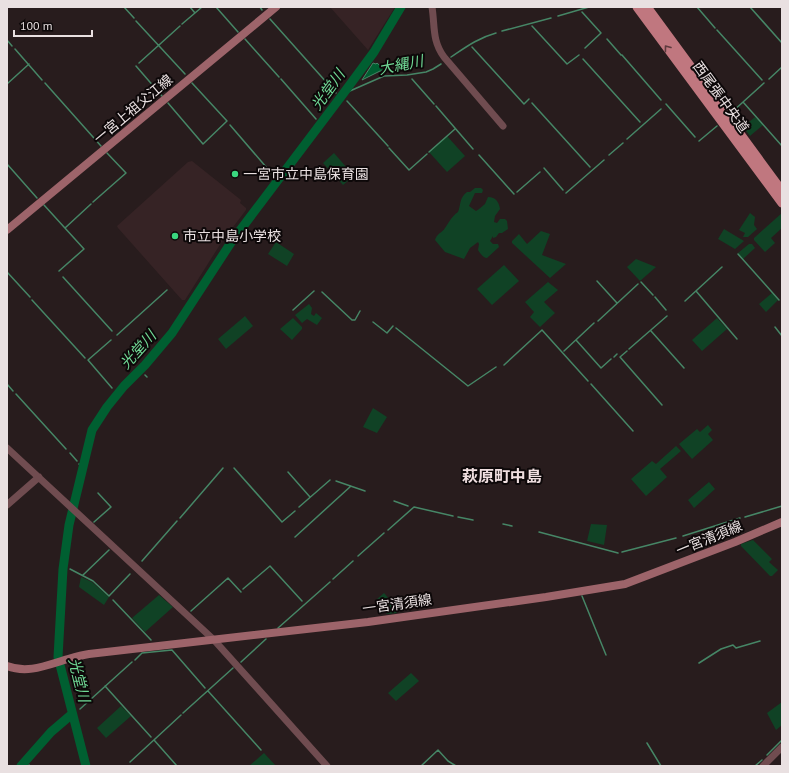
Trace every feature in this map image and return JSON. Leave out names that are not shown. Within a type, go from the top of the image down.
[{"type":"main road","name":"一宮上祖父江線","points":[[7,230],[276,7]]},
{"type":"main road","name":"西尾張中央道","points":[[638,7],[782,203]]},
{"type":"main road","name":"西尾張中央道","points":[[647,7],[782,191]]},
{"type":"main road","name":"一宮清須線","points":[[7,666],[33,670],[63,660],[116,650],[368,622],[546,597],[625,584],[735,542],[782,522]]},
{"type":"street","points":[[432,7],[434,32],[438,47],[444,57],[503,126]]},
{"type":"street","points":[[7,448],[214,640],[327,766]]},
{"type":"street","points":[[7,505],[38,477]]},
{"type":"street","points":[[763,766],[782,747]]},
{"type":"shaded area","points":[[330,7],[395,7],[368,50]]},
{"type":"shaded area","points":[[373,63],[377,63],[386,71],[380,71],[362,80]]},
{"type":"shaded area","points":[[755,117],[763,125],[750,136],[743,127]]},
{"type":"shaded area","points":[[447,136],[465,156],[447,172],[429,152]]},
{"type":"shaded area","points":[[334,153],[354,176],[343,185],[323,163]]},
{"type":"shaded area","name":"市立中島小学校","points":[[192,161],[241,200],[240,203],[246,208],[246,210],[221,243],[185,300],[182,300],[117,226],[188,162]]},
{"type":"shaded area","points":[[475,188],[481,188],[483,190],[482,193],[475,193],[469,206],[476,211],[485,204],[488,197],[495,199],[499,204],[500,209],[495,216],[494,222],[497,223],[500,219],[505,219],[507,221],[508,229],[502,233],[499,233],[496,237],[493,238],[493,236],[490,241],[493,244],[498,244],[499,247],[487,258],[478,250],[478,242],[470,248],[464,259],[445,252],[435,240],[444,230],[452,217],[458,212],[461,199],[464,194]]},
{"type":"shaded area","points":[[750,213],[755,217],[754,225],[757,229],[748,237],[743,237],[745,233],[739,230]]},
{"type":"shaded area","points":[[782,213],[782,228],[771,238],[775,243],[765,252],[754,240],[754,238]]},
{"type":"shaded area","points":[[724,229],[744,241],[735,249],[718,239]]},
{"type":"shaded area","points":[[541,231],[550,234],[542,255],[566,264],[550,278],[512,243],[512,241],[519,234],[527,244]]},
{"type":"shaded area","points":[[276,242],[294,254],[287,266],[268,254]]},
{"type":"shaded area","points":[[749,244],[752,244],[755,248],[743,259],[738,253]]},
{"type":"shaded area","points":[[636,259],[656,267],[640,281],[627,267]]},
{"type":"shaded area","points":[[504,265],[519,281],[492,305],[477,289]]},
{"type":"shaded area","points":[[548,282],[558,290],[544,302],[555,313],[540,327],[530,317],[534,312],[525,302]]},
{"type":"shaded area","points":[[772,293],[778,300],[766,312],[759,304]]},
{"type":"shaded area","points":[[309,304],[312,308],[311,314],[314,316],[316,313],[322,318],[317,325],[307,319],[302,323],[295,315]]},
{"type":"shaded area","points":[[245,316],[253,326],[226,349],[218,339]]},
{"type":"shaded area","points":[[293,318],[302,327],[302,329],[292,340],[280,329]]},
{"type":"shaded area","points":[[717,318],[727,329],[702,351],[692,340]]},
{"type":"shaded area","points":[[373,408],[387,417],[377,433],[363,427]]},
{"type":"shaded area","points":[[708,425],[712,430],[708,434],[713,440],[692,459],[679,444],[697,429],[700,432]]},
{"type":"shaded area","points":[[676,446],[681,451],[660,469],[667,477],[646,496],[631,479],[652,461],[656,464]]},
{"type":"shaded area","points":[[709,482],[715,489],[694,508],[688,500]]},
{"type":"shaded area","points":[[591,524],[607,525],[604,545],[587,541]]},
{"type":"shaded area","points":[[753,540],[772,559],[769,562],[778,570],[772,576],[770,576],[741,546],[741,544]]},
{"type":"shaded area","points":[[81,577],[92,582],[109,597],[104,605],[79,587]]},
{"type":"shaded area","points":[[384,593],[391,601],[397,613],[387,614],[376,600]]},
{"type":"shaded area","points":[[159,595],[173,607],[145,632],[132,618]]},
{"type":"shaded area","points":[[411,673],[419,681],[396,701],[388,693]]},
{"type":"shaded area","points":[[782,702],[782,725],[776,730],[767,713]]},
{"type":"shaded area","points":[[121,706],[131,716],[106,738],[97,728]]},
{"type":"shaded area","points":[[264,753],[276,766],[249,766]]},
{"type":"waterway","points":[[124,7],[134,18]]},
{"type":"waterway","points":[[190,7],[195,13]]},
{"type":"waterway","points":[[182,24],[202,7]]},
{"type":"waterway","points":[[216,7],[238,32]]},
{"type":"waterway","name":"光堂川","points":[[86,766],[58,657],[63,569],[69,525],[92,430],[107,407],[124,386],[145,365],[172,333],[232,241],[374,52],[401,7]]},
{"type":"waterway","name":"大縄川","points":[[558,16],[589,7]]},
{"type":"waterway","points":[[697,7],[715,28]]},
{"type":"waterway","points":[[750,7],[782,43]]},
{"type":"waterway","points":[[582,12],[601,33],[585,48]]},
{"type":"waterway","name":"大縄川","points":[[502,31],[551,18]]},
{"type":"waterway","points":[[270,19],[336,93]]},
{"type":"waterway","points":[[136,21],[185,74]]},
{"type":"waterway","points":[[139,63],[180,26]]},
{"type":"waterway","points":[[532,26],[567,64],[579,55]]},
{"type":"waterway","points":[[717,30],[762,80]]},
{"type":"waterway","name":"大縄川","points":[[451,57],[478,40],[496,33]]},
{"type":"waterway","points":[[245,39],[279,77]]},
{"type":"waterway","points":[[607,39],[661,100]]},
{"type":"waterway","points":[[7,40],[12,46]]},
{"type":"waterway","points":[[472,47],[524,104],[529,99]]},
{"type":"waterway","points":[[15,49],[42,80]]},
{"type":"waterway","points":[[583,59],[640,122]]},
{"type":"waterway","points":[[7,84],[29,64]]},
{"type":"waterway","name":"大縄川","points":[[343,94],[384,76],[426,72],[441,64]]},
{"type":"waterway","points":[[136,66],[162,96]]},
{"type":"waterway","points":[[769,79],[782,67]]},
{"type":"waterway","points":[[281,79],[316,119]]},
{"type":"waterway","points":[[412,79],[434,104]]},
{"type":"waterway","points":[[45,83],[101,146]]},
{"type":"waterway","points":[[168,103],[203,144],[227,121],[192,83]]},
{"type":"waterway","points":[[732,112],[764,83]]},
{"type":"waterway","points":[[347,101],[388,146]]},
{"type":"waterway","points":[[743,102],[782,146]]},
{"type":"waterway","points":[[532,103],[590,167]]},
{"type":"waterway","points":[[666,104],[695,137]]},
{"type":"waterway","points":[[436,106],[473,149]]},
{"type":"waterway","points":[[627,139],[661,109]]},
{"type":"waterway","points":[[230,125],[279,180]]},
{"type":"waterway","points":[[699,141],[717,126]]},
{"type":"waterway","points":[[429,152],[455,129]]},
{"type":"waterway","points":[[609,155],[623,143]]},
{"type":"waterway","points":[[389,148],[409,170],[427,154]]},
{"type":"waterway","points":[[93,202],[126,173],[107,153]]},
{"type":"waterway","points":[[479,155],[514,194]]},
{"type":"waterway","points":[[566,193],[604,160]]},
{"type":"waterway","points":[[7,164],[37,198]]},
{"type":"waterway","points":[[544,168],[563,190]]},
{"type":"waterway","points":[[517,192],[540,172]]},
{"type":"waterway","points":[[65,228],[91,204]]},
{"type":"waterway","points":[[44,205],[84,249],[59,271]]},
{"type":"waterway","points":[[738,254],[779,300]]},
{"type":"waterway","points":[[685,301],[722,267]]},
{"type":"waterway","points":[[7,272],[30,297]]},
{"type":"waterway","points":[[63,277],[112,331]]},
{"type":"waterway","points":[[597,281],[617,303]]},
{"type":"waterway","points":[[641,282],[653,295]]},
{"type":"waterway","points":[[598,321],[638,284]]},
{"type":"waterway","points":[[117,335],[167,290]]},
{"type":"waterway","points":[[293,310],[314,291]]},
{"type":"waterway","points":[[696,291],[737,339]]},
{"type":"waterway","points":[[322,292],[352,320],[355,320],[360,311]]},
{"type":"waterway","points":[[655,297],[666,310]]},
{"type":"waterway","points":[[32,300],[85,358]]},
{"type":"waterway","points":[[629,349],[667,316]]},
{"type":"waterway","points":[[373,322],[387,333],[393,326]]},
{"type":"waterway","points":[[564,351],[594,323]]},
{"type":"waterway","points":[[775,327],[782,336]]},
{"type":"waterway","points":[[396,328],[468,386],[496,367]]},
{"type":"waterway","points":[[504,365],[542,330],[588,381]]},
{"type":"waterway","points":[[651,331],[684,368]]},
{"type":"waterway","points":[[111,340],[88,360],[112,388]]},
{"type":"waterway","points":[[576,340],[601,368],[611,359]]},
{"type":"waterway","points":[[627,351],[620,357],[662,405]]},
{"type":"waterway","points":[[614,357],[617,354]]},
{"type":"waterway","points":[[7,384],[13,391]]},
{"type":"waterway","points":[[591,384],[633,431]]},
{"type":"waterway","points":[[16,394],[66,449]]},
{"type":"waterway","points":[[70,453],[77,461]]},
{"type":"waterway","name":"光堂川","points":[[79,464],[82,467]]},
{"type":"waterway","points":[[180,518],[223,468]]},
{"type":"waterway","points":[[234,468],[282,522],[295,511]]},
{"type":"waterway","points":[[288,472],[310,497]]},
{"type":"waterway","points":[[299,507],[330,480]]},
{"type":"waterway","points":[[336,481],[365,491]]},
{"type":"waterway","points":[[295,537],[351,486]]},
{"type":"waterway","points":[[94,522],[111,507],[98,493]]},
{"type":"waterway","points":[[394,501],[408,506]]},
{"type":"waterway","points":[[745,517],[782,506]]},
{"type":"waterway","points":[[388,530],[414,507],[453,516]]},
{"type":"waterway","points":[[458,517],[473,520]]},
{"type":"waterway","points":[[683,536],[740,518]]},
{"type":"waterway","points":[[142,561],[177,521]]},
{"type":"waterway","points":[[503,524],[512,526]]},
{"type":"waterway","points":[[539,532],[618,553]]},
{"type":"waterway","points":[[358,556],[384,533]]},
{"type":"waterway","points":[[622,552],[676,538]]},
{"type":"waterway","points":[[83,575],[109,550]]},
{"type":"waterway","points":[[333,579],[353,561]]},
{"type":"waterway","points":[[243,589],[270,566],[302,601]]},
{"type":"waterway","points":[[70,569],[93,581],[109,596],[130,574]]},
{"type":"waterway","points":[[191,611],[228,578],[241,592]]},
{"type":"waterway","points":[[278,628],[330,582]]},
{"type":"waterway","points":[[582,596],[606,655]]},
{"type":"waterway","points":[[113,600],[151,640]]},
{"type":"waterway","points":[[241,662],[266,639]]},
{"type":"waterway","points":[[699,663],[721,649],[733,645],[736,648],[760,641]]},
{"type":"waterway","points":[[135,660],[142,653],[172,650],[205,688]]},
{"type":"waterway","points":[[80,709],[132,662]]},
{"type":"waterway","points":[[183,713],[233,668]]},
{"type":"waterway","points":[[105,686],[151,737]]},
{"type":"waterway","points":[[208,691],[261,750]]},
{"type":"waterway","points":[[21,766],[51,732],[72,714]]},
{"type":"waterway","points":[[130,762],[181,715]]},
{"type":"waterway","points":[[154,740],[177,766]]},
{"type":"waterway","points":[[767,755],[782,740]]},
{"type":"waterway","points":[[647,743],[661,766]]},
{"type":"waterway","points":[[421,766],[438,750],[448,761],[456,766]]},
{"type":"waterway","points":[[755,766],[762,760]]},
{"type":"place","name":"一宮市立中島保育園","points":[[235,174]]},
{"type":"place","name":"市立中島小学校","points":[[175,236]]},
{"type":"district","name":"萩原町中島","points":[[502,476]]}]
